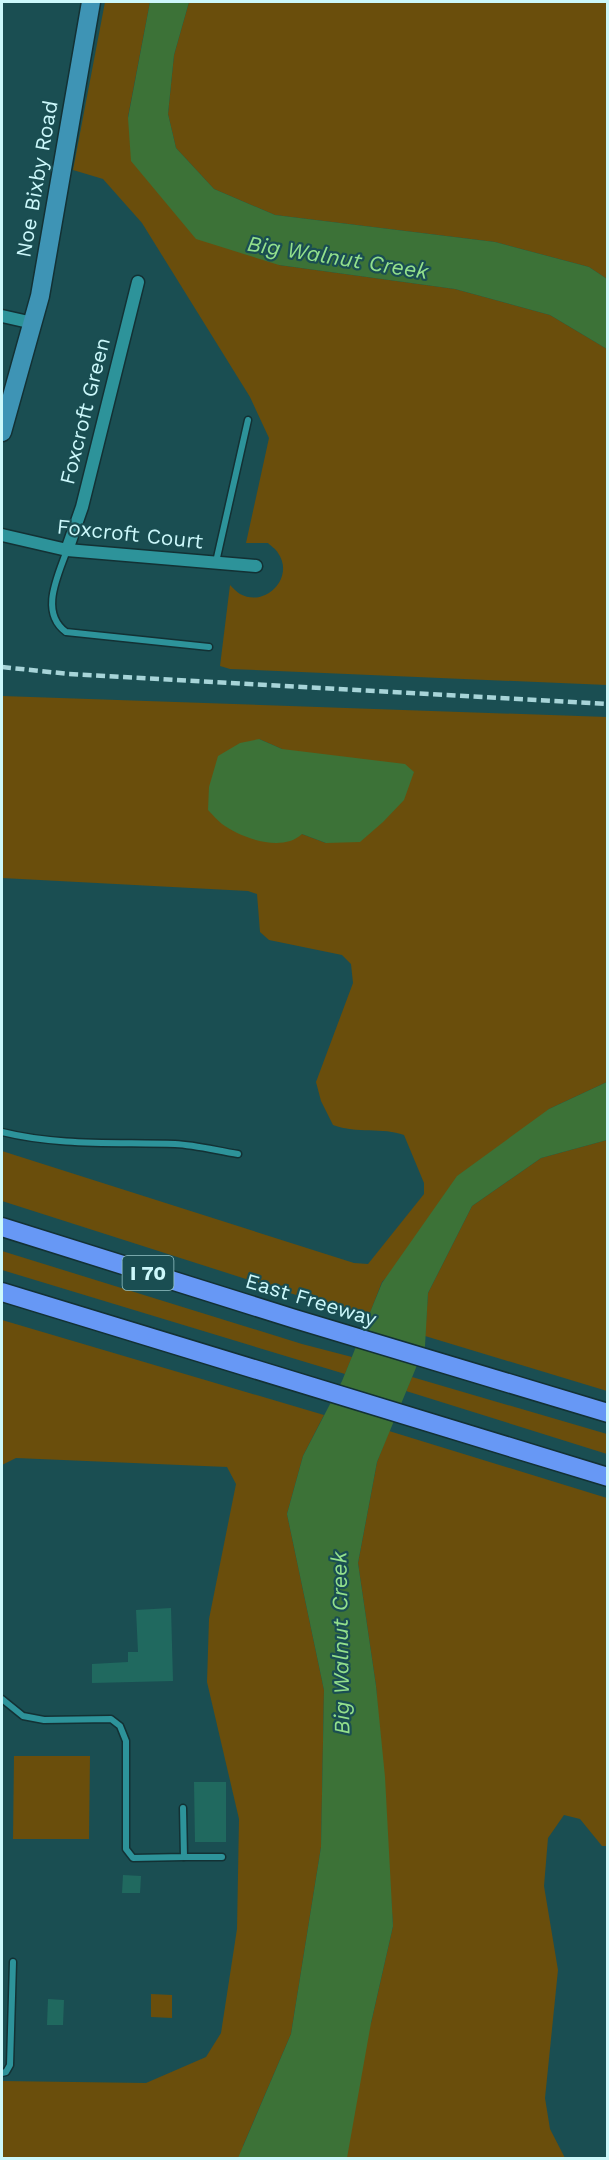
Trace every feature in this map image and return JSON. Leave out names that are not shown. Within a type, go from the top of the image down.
[{"type":"highway","name":"East Freeway","points":[[2,1227],[295,1319],[608,1413]]},
{"type":"highway","points":[[2,1293],[608,1477]]},
{"type":"street","name":"Noe Bixby Road","points":[[2,432],[40,296],[90,2]]},
{"type":"street","name":"Foxcroft Green","points":[[67,550],[82,507],[138,282]]},
{"type":"street","points":[[2,316],[33,323]]},
{"type":"street","name":"Foxcroft Court","points":[[2,535],[67,550],[256,566]]},
{"type":"lane","points":[[216,563],[248,420]]},
{"type":"lane","points":[[67,550],[52,596],[53,617],[57,626],[66,632],[209,647]]},
{"type":"lane","points":[[2,1132],[16,1136],[91,1143],[177,1144],[238,1154]]},
{"type":"lane","points":[[2,1700],[23,1716],[44,1720],[111,1719],[120,1726],[126,1741],[126,1849],[133,1858],[222,1857]]},
{"type":"lane","points":[[183,1808],[183,1857]]},
{"type":"lane","points":[[2,2073],[6,2072],[10,2065],[13,1962]]},
{"type":"shaded area","points":[[105,2],[150,2],[128,117],[279,265],[455,289],[550,315],[607,349],[607,685],[230,669],[220,666],[230,585],[240,594],[259,597],[275,588],[283,572],[278,553],[268,543],[246,543],[269,438],[250,397],[142,223],[103,179],[73,170]]},
{"type":"shaded area","points":[[189,2],[607,2],[607,279],[589,267],[495,242],[275,215],[214,189],[176,148],[168,114],[174,55]]},
{"type":"shaded area","points":[[2,696],[607,717],[607,1082],[549,1109],[382,1282],[368,1318],[2,1201],[2,1151],[354,1263],[368,1264],[424,1194],[424,1183],[404,1135],[333,1125],[321,1101],[316,1082],[353,983],[351,964],[342,955],[269,940],[260,932],[257,894],[248,891],[2,878]],"holes":[[[259,739],[282,749],[326,843],[302,834]]]},
{"type":"shaded area","points":[[607,1140],[607,1391],[425,1336],[428,1293],[472,1206],[541,1158]]},
{"type":"shaded area","points":[[2,1251],[302,1344],[352,1357],[345,1374],[2,1270]]},
{"type":"shaded area","points":[[2,1320],[324,1415],[303,1456],[287,1514],[324,1690],[321,1847],[291,2034],[243,2146],[277,2158],[2,2158],[2,2081],[146,2083],[206,2057],[221,2033],[237,1929],[239,1819],[207,1682],[209,1619],[236,1484],[227,1467],[16,1458],[2,1465]]},
{"type":"shaded area","points":[[412,1377],[607,1434],[607,1454],[406,1391]]},
{"type":"shaded area","points":[[389,1431],[607,1498],[607,1846],[602,1846],[580,1819],[564,1815],[548,1838],[544,1886],[558,1970],[545,2098],[550,2129],[565,2158],[280,2158],[371,2023],[393,1926],[376,1686],[358,1563],[377,1462]]},
{"type":"shaded area","points":[[14,1756],[90,1756],[89,1839],[13,1839]]},
{"type":"shaded area","points":[[151,1994],[172,1995],[172,2018],[151,2017]]},
{"type":"water","name":"Big Walnut Creek","points":[[150,2],[189,2],[174,55],[168,114],[176,148],[214,189],[275,215],[495,242],[589,267],[607,279],[607,349],[550,315],[455,289],[279,265],[196,239],[131,161],[128,118]]},
{"type":"water","points":[[259,739],[282,749],[405,764],[414,772],[404,800],[360,842],[326,843],[302,834],[294,840],[284,842],[262,841],[230,829],[208,810],[209,787],[218,756],[240,743]]},
{"type":"water","name":"Big Walnut Creek","points":[[607,1082],[607,1140],[541,1158],[472,1206],[428,1293],[425,1346],[377,1462],[358,1563],[376,1686],[385,1777],[393,1926],[371,2023],[347,2158],[238,2158],[291,2034],[321,1847],[324,1690],[287,1514],[303,1456],[342,1381],[382,1283],[457,1176],[549,1109]]},
{"type":"building","points":[[171,1608],[173,1681],[92,1683],[92,1664],[128,1662],[128,1652],[138,1652],[136,1610]]},
{"type":"building","points":[[194,1782],[226,1782],[226,1842],[195,1842]]},
{"type":"building","points":[[123,1875],[141,1876],[140,1893],[122,1893]]},
{"type":"building","points":[[48,1999],[64,2000],[63,2025],[47,2025]]},
{"type":"railway","points":[[2,667],[69,674],[608,704]]}]
